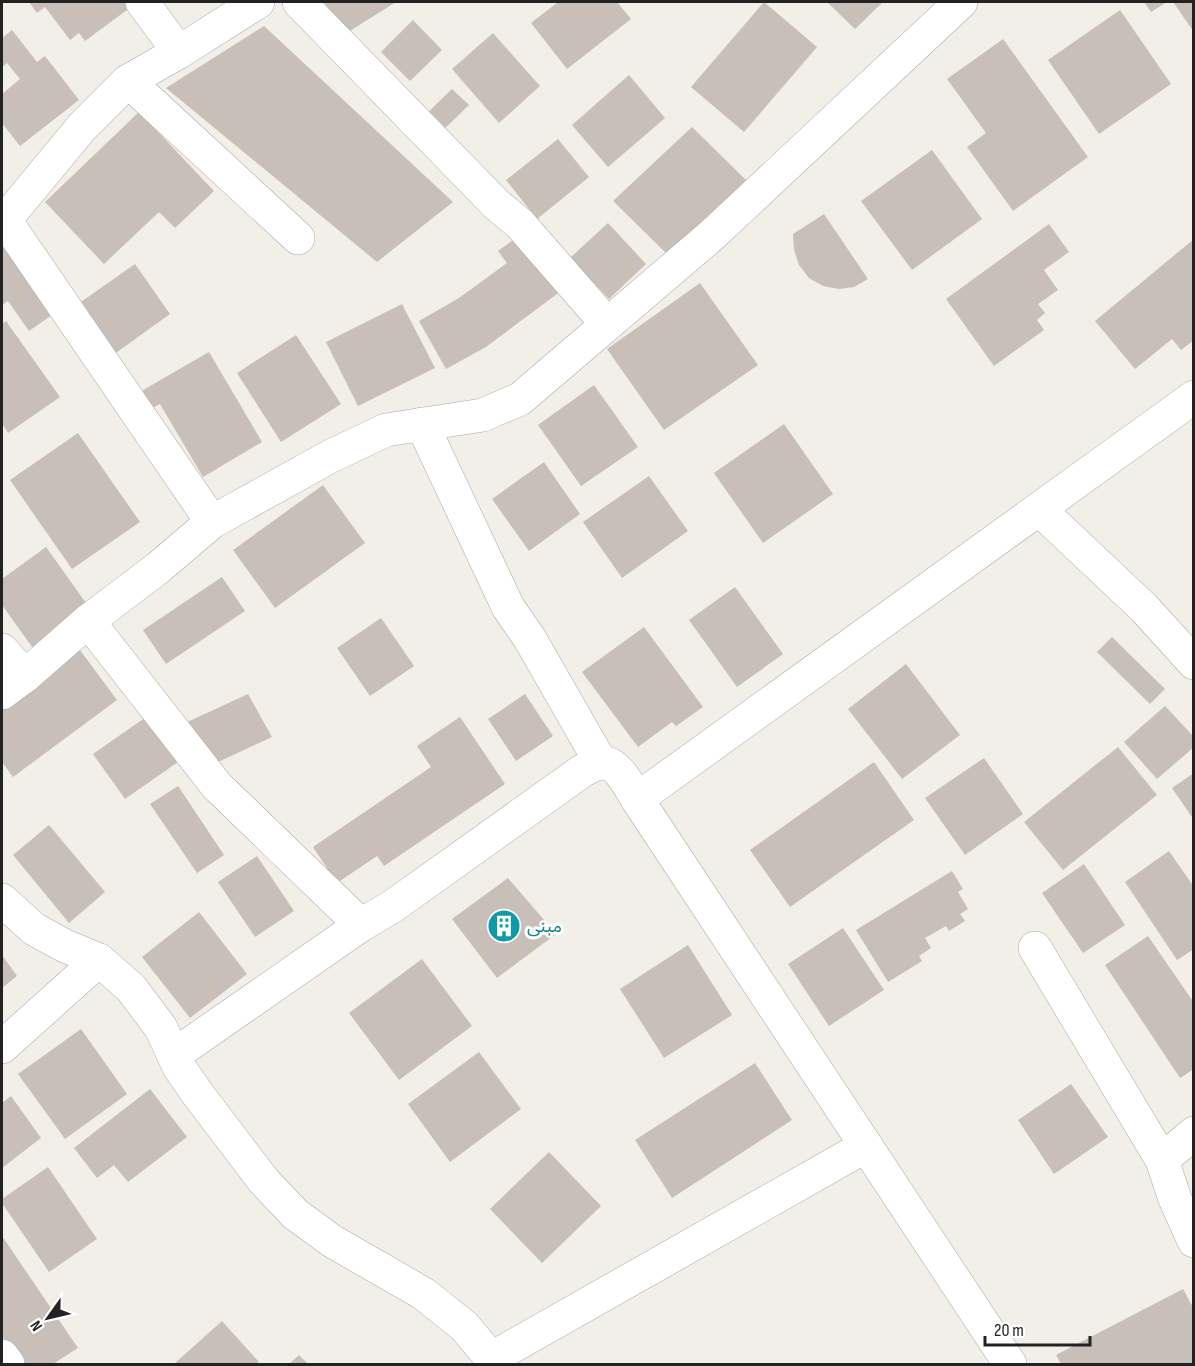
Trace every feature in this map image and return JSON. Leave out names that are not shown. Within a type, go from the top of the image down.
[{"type":"street","points":[[142,2],[179,52]]},
{"type":"street","points":[[212,522],[3,222],[82,127],[128,81],[258,2]]},
{"type":"street","points":[[299,2],[497,205],[520,224],[607,324]]},
{"type":"street","points":[[2,650],[13,685],[88,621],[158,568],[212,522],[331,456],[386,430],[483,415],[520,399],[712,235],[961,2]]},
{"type":"street","points":[[128,81],[298,238]]},
{"type":"street","points":[[637,799],[1194,397]]},
{"type":"street","points":[[422,424],[508,607],[530,639],[601,763]]},
{"type":"street","points":[[1039,509],[1144,608],[1194,663]]},
{"type":"street","points":[[88,621],[217,786],[361,925]]},
{"type":"street","points":[[174,1055],[361,925],[393,906],[582,771],[601,763],[607,763],[617,769],[1010,1365]]},
{"type":"street","points":[[2,900],[34,928],[65,946],[99,960],[131,988],[161,1028],[179,1067],[223,1128],[263,1180],[295,1214],[332,1241],[424,1294],[464,1326],[494,1361],[866,1146]]},
{"type":"street","points":[[1035,948],[1162,1160],[1175,1199],[1194,1242]]},
{"type":"street","points":[[2,1047],[99,960]]},
{"type":"street","points":[[1162,1160],[1194,1133]]},
{"type":"street","points":[[2,1356],[8,1365]]},
{"type":"building","points":[[29,2],[127,2],[131,7],[85,41],[79,33],[70,40],[45,7],[37,13]]},
{"type":"building","points":[[324,2],[396,2],[345,34]]},
{"type":"building","points":[[558,2],[617,2],[631,19],[567,69],[531,23]]},
{"type":"building","points":[[764,2],[817,47],[744,132],[691,87]]},
{"type":"building","points":[[827,2],[883,2],[855,29]]},
{"type":"building","points":[[1144,2],[1167,2],[1151,12]]},
{"type":"building","points":[[1173,2],[1194,2],[1194,32]]},
{"type":"building","points":[[1120,10],[1171,84],[1099,134],[1048,60]]},
{"type":"building","points":[[413,20],[442,50],[410,81],[381,52]]},
{"type":"building","points":[[264,26],[453,202],[377,262],[166,88]]},
{"type":"building","points":[[12,30],[37,62],[45,56],[79,100],[20,146],[2,123],[2,94],[20,79],[7,63],[2,67],[2,38]]},
{"type":"building","points":[[493,33],[540,86],[499,123],[452,69]]},
{"type":"building","points":[[1003,39],[1088,157],[1013,211],[967,147],[986,133],[947,79]]},
{"type":"building","points":[[629,75],[665,118],[608,167],[572,125]]},
{"type":"building","points":[[452,89],[469,105],[437,136],[421,119]]},
{"type":"building","points":[[139,112],[214,191],[175,228],[159,212],[104,264],[45,202]]},
{"type":"building","points":[[692,127],[746,180],[667,254],[613,201]]},
{"type":"building","points":[[558,139],[589,177],[537,219],[506,180]]},
{"type":"building","points":[[932,150],[982,219],[912,270],[861,201]]},
{"type":"building","points":[[824,214],[868,279],[854,287],[839,289],[823,286],[809,278],[799,265],[794,250],[793,234]]},
{"type":"building","points":[[608,223],[646,264],[609,299],[570,258]]},
{"type":"building","points":[[1049,224],[1069,252],[1044,270],[1058,290],[1038,304],[1045,313],[1037,320],[1044,330],[994,366],[946,299]]},
{"type":"building","points":[[524,232],[565,288],[486,347],[446,369],[419,321],[459,298],[507,263],[498,251]]},
{"type":"building","points":[[1194,239],[1194,340],[1181,350],[1172,339],[1135,369],[1095,321]]},
{"type":"building","points":[[7,245],[55,313],[29,331],[8,301],[2,305],[2,249]]},
{"type":"building","points":[[135,264],[170,314],[113,355],[78,304]]},
{"type":"building","points":[[700,283],[758,365],[664,430],[607,349]]},
{"type":"building","points":[[402,304],[435,368],[358,406],[326,342]]},
{"type":"building","points":[[6,321],[60,397],[8,433],[2,423],[2,324]]},
{"type":"building","points":[[296,335],[341,404],[281,442],[237,373]]},
{"type":"building","points":[[209,352],[262,442],[203,477],[160,404],[148,410],[138,393]]},
{"type":"building","points":[[594,385],[638,447],[581,486],[538,425]]},
{"type":"building","points":[[784,424],[833,494],[763,543],[714,473]]},
{"type":"building","points":[[78,433],[140,522],[72,569],[10,480]]},
{"type":"building","points":[[544,462],[580,514],[529,551],[492,499]]},
{"type":"building","points":[[649,476],[688,531],[622,578],[583,522]]},
{"type":"building","points":[[323,485],[365,543],[275,608],[233,550]]},
{"type":"building","points":[[46,547],[91,610],[35,651],[2,605],[2,579]]},
{"type":"building","points":[[222,577],[245,611],[166,664],[143,630]]},
{"type":"building","points":[[735,587],[783,654],[737,687],[689,620]]},
{"type":"building","points":[[381,618],[414,666],[370,696],[337,648]]},
{"type":"building","points":[[644,627],[703,707],[676,726],[672,722],[638,747],[582,672]]},
{"type":"building","points":[[1112,637],[1165,689],[1150,704],[1097,652]]},
{"type":"building","points":[[77,646],[117,700],[13,777],[2,762],[2,701]]},
{"type":"building","points":[[906,664],[960,735],[902,779],[848,709]]},
{"type":"building","points":[[248,694],[272,737],[207,767],[183,724]]},
{"type":"building","points":[[525,694],[553,736],[516,761],[488,719]]},
{"type":"building","points":[[1165,706],[1194,737],[1194,747],[1157,779],[1124,742]]},
{"type":"building","points":[[156,710],[188,755],[125,799],[93,754]]},
{"type":"building","points":[[460,717],[505,784],[384,866],[377,856],[337,883],[313,847],[431,767],[417,746]]},
{"type":"building","points":[[1118,747],[1157,795],[1063,870],[1024,822]]},
{"type":"building","points":[[984,758],[1023,814],[965,855],[925,798]]},
{"type":"building","points":[[874,762],[914,820],[790,907],[750,850]]},
{"type":"building","points":[[1194,773],[1194,820],[1172,788]]},
{"type":"building","points":[[178,786],[224,855],[197,873],[150,804]]},
{"type":"building","points":[[49,825],[105,892],[69,923],[13,855]]},
{"type":"building","points":[[1169,851],[1194,887],[1194,949],[1177,960],[1125,882]]},
{"type":"building","points":[[257,856],[294,911],[255,937],[218,882]]},
{"type":"building","points":[[1084,864],[1125,925],[1083,953],[1042,893]]},
{"type":"building","points":[[952,871],[963,889],[958,892],[968,909],[960,914],[965,921],[949,931],[946,926],[925,938],[931,948],[919,956],[922,961],[888,982],[856,930]]},
{"type":"building","name":"مبنى","points":[[508,878],[556,934],[497,978],[452,919]]},
{"type":"building","points":[[199,912],[247,974],[190,1018],[142,957]]},
{"type":"building","points":[[843,928],[884,990],[829,1026],[788,964]]},
{"type":"building","points":[[1148,936],[1194,1003],[1194,1069],[1180,1078],[1105,965]]},
{"type":"building","points":[[688,945],[732,1015],[664,1058],[620,989]]},
{"type":"building","points":[[2,955],[17,976],[2,988]]},
{"type":"building","points":[[422,959],[472,1026],[399,1080],[349,1013]]},
{"type":"building","points":[[81,1029],[127,1094],[65,1139],[18,1074]]},
{"type":"building","points":[[479,1052],[521,1109],[450,1162],[408,1104]]},
{"type":"building","points":[[755,1063],[792,1120],[672,1198],[635,1140]]},
{"type":"building","points":[[1071,1084],[1108,1137],[1054,1174],[1018,1120]]},
{"type":"building","points":[[150,1089],[187,1137],[128,1182],[114,1165],[97,1178],[74,1148]]},
{"type":"building","points":[[11,1096],[41,1138],[2,1168],[2,1103]]},
{"type":"building","points":[[549,1152],[601,1206],[542,1263],[490,1209]]},
{"type":"building","points":[[48,1167],[97,1239],[49,1272],[2,1203],[2,1199]]},
{"type":"building","points":[[2,1236],[78,1348],[53,1364],[21,1364],[2,1336]]},
{"type":"building","points":[[1183,1289],[1194,1309],[1194,1364],[1061,1364],[1056,1355]]},
{"type":"building","points":[[222,1321],[259,1362],[256,1364],[174,1364]]},
{"type":"building","points":[[299,1355],[308,1364],[289,1364]]},
{"type":"place","name":"مبنى","points":[[504,926]]}]
